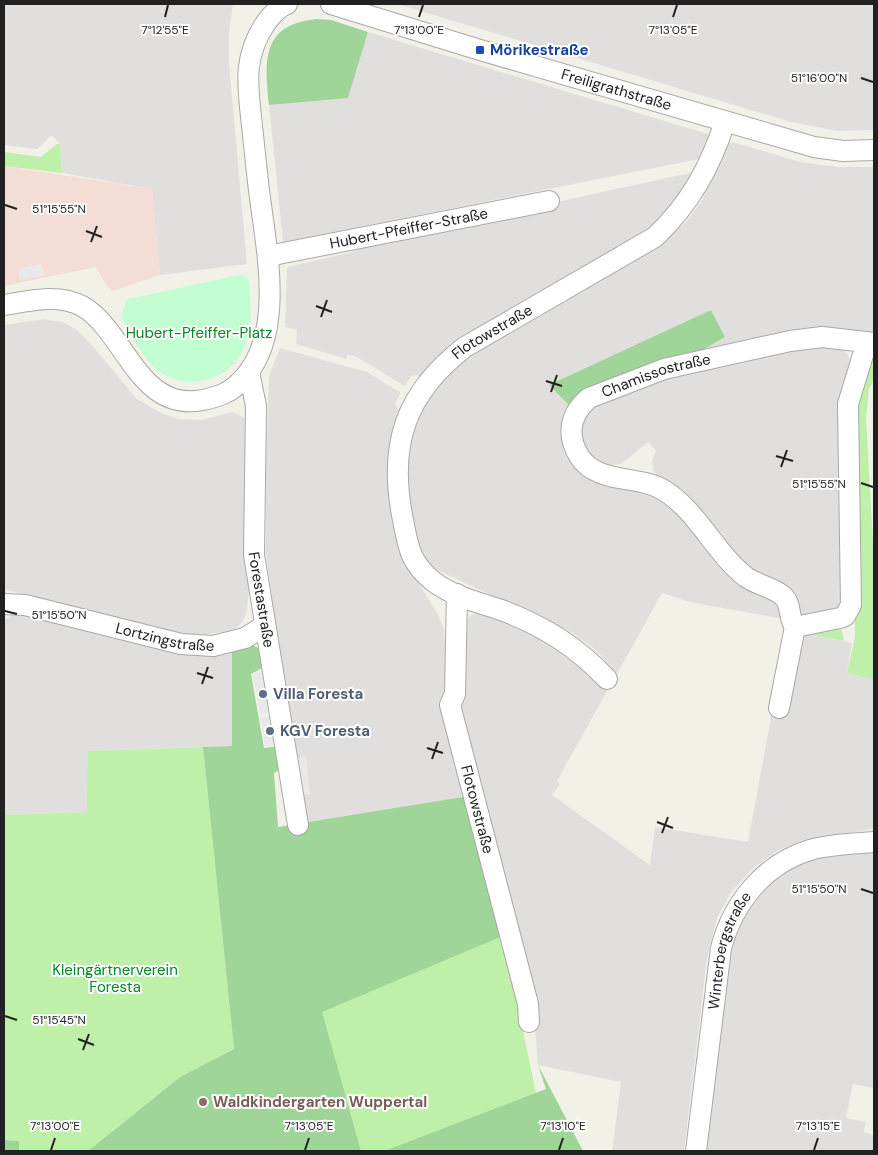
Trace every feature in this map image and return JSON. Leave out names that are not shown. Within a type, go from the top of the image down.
[{"type":"street","points":[[4,305],[32,300],[56,299],[80,306],[96,316],[146,380],[162,394],[180,400],[198,401],[216,397],[230,391],[249,372],[262,346],[270,291],[247,73],[257,36],[268,20],[283,4]]},
{"type":"street","name":"Freiligrathstraße","points":[[332,4],[379,20],[814,147],[843,151],[874,150]]},
{"type":"street","name":"Flotowstraße","points":[[607,679],[588,658],[561,638],[521,618],[456,594],[438,585],[423,573],[412,558],[407,540],[399,499],[397,460],[406,422],[417,398],[429,380],[445,362],[465,347],[655,238],[674,219],[694,193],[707,169],[725,122]]},
{"type":"street","name":"Hubert-Pfeiffer-Straße","points":[[268,258],[288,252],[549,200]]},
{"type":"street","name":"Chamissostraße","points":[[822,336],[870,343],[848,404],[851,605],[845,616],[840,618],[795,627],[788,601],[782,594],[745,576],[678,499],[662,489],[636,479],[602,474],[580,457],[573,442],[572,417],[589,398],[664,369],[790,340],[822,336]]},
{"type":"street","name":"Forestastraße","points":[[249,372],[256,406],[254,555],[264,626],[298,825]]},
{"type":"street","name":"Flotowstraße","points":[[456,594],[454,694],[450,705],[525,995],[529,1022]]},
{"type":"street","name":"Lortzingstraße","points":[[4,604],[25,605],[182,644],[212,646],[245,638],[264,626]]},
{"type":"street","points":[[779,708],[795,627]]},
{"type":"street","name":"Winterbergstraße","points":[[696,1151],[721,948],[725,931],[740,903],[756,882],[776,865],[809,850],[874,842]]},
{"type":"shaded area","points":[[4,4],[233,4],[229,32],[229,64],[247,264],[160,275],[152,189],[62,173],[60,144],[52,135],[37,149],[4,145]]},
{"type":"shaded area","points":[[397,4],[874,4],[874,130],[837,131],[791,122]]},
{"type":"shaded area","points":[[368,32],[711,135],[704,158],[283,242],[269,105],[348,97]]},
{"type":"shaded area","points":[[729,143],[736,143],[800,162],[838,167],[874,167],[874,333],[831,331],[691,357],[725,337],[711,310],[570,406],[569,452],[659,495],[778,596],[789,620],[690,602],[662,593],[617,674],[596,650],[571,632],[435,569],[422,554],[416,536],[407,482],[407,459],[417,422],[428,400],[446,376],[464,360],[656,248],[686,222],[701,202]]},
{"type":"shaded area","points":[[4,166],[152,189],[160,275],[113,291],[107,286],[96,267],[4,286]]},
{"type":"shaded area","points":[[699,171],[683,198],[645,236],[423,378],[417,375],[411,376],[405,386],[355,356],[347,355],[346,359],[296,344],[297,330],[285,327],[287,267],[349,253],[381,240]]},
{"type":"shaded area","points":[[42,264],[45,275],[19,280],[19,268]]},
{"type":"shaded area","points":[[44,319],[63,322],[77,330],[137,399],[161,413],[178,419],[202,420],[232,412],[245,418],[247,423],[244,485],[245,557],[249,587],[247,612],[242,623],[233,630],[198,636],[182,634],[4,589],[4,325]]},
{"type":"shaded area","points":[[810,344],[838,345],[847,354],[852,365],[845,601],[838,612],[795,621],[763,581],[660,480],[653,470],[652,460],[656,451],[648,442],[621,464],[604,466],[591,456],[581,441],[578,425],[598,401],[685,371]]},
{"type":"shaded area","points":[[280,348],[367,372],[401,393],[395,403],[397,409],[403,412],[413,574],[437,613],[444,629],[447,705],[469,796],[303,824],[266,553],[269,376]]},
{"type":"shaded area","points":[[18,612],[232,647],[232,746],[88,751],[88,812],[4,815],[4,620]]},
{"type":"shaded area","points":[[479,613],[490,616],[561,649],[593,674],[607,691],[557,781],[560,784],[552,795],[650,865],[655,827],[748,842],[772,712],[800,632],[852,643],[847,673],[874,680],[874,828],[802,841],[779,850],[753,868],[731,892],[717,918],[707,958],[684,1151],[612,1151],[621,1082],[538,1065],[533,1003],[457,702],[465,621],[471,615]]},
{"type":"shaded area","name":"Villa Foresta","points":[[266,669],[274,712],[260,714],[253,675]]},
{"type":"shaded area","name":"KGV Foresta","points":[[274,715],[280,744],[265,746],[261,718]]},
{"type":"shaded area","points":[[306,757],[310,794],[298,795],[293,759]]},
{"type":"shaded area","points":[[872,851],[874,853],[874,1078],[873,1088],[853,1084],[846,1118],[866,1122],[864,1132],[874,1135],[874,1151],[703,1151],[731,934],[765,883],[812,857]]},
{"type":"green space","points":[[316,19],[331,20],[368,32],[348,98],[269,105],[267,60],[275,38],[284,29],[298,23]]},
{"type":"green space","points":[[57,144],[60,144],[62,173],[4,166],[4,152],[41,157]]},
{"type":"green space","name":"Hubert-Pfeiffer-Platz","points":[[239,275],[246,276],[249,281],[250,321],[245,345],[231,367],[221,374],[197,382],[172,378],[154,367],[128,331],[121,316],[127,299]]},
{"type":"green space","points":[[711,310],[725,337],[691,357],[570,406],[549,385]]},
{"type":"green space","points":[[870,360],[874,362],[874,380],[869,389],[866,418],[874,560],[874,680],[847,673],[855,636],[853,412]]},
{"type":"green space","points":[[838,628],[842,631],[844,641],[813,635],[816,630]]},
{"type":"green space","points":[[245,643],[254,645],[260,650],[266,666],[251,674],[264,748],[280,746],[284,767],[274,773],[278,827],[469,796],[503,936],[322,1012],[361,1151],[88,1151],[180,1077],[234,1049],[203,747],[232,746],[232,647]]},
{"type":"green space","name":"Kleingärtnerverein Foresta","points":[[203,747],[234,1049],[180,1077],[88,1151],[19,1151],[19,1141],[4,1140],[4,815],[87,812],[88,751]]},
{"type":"green space","points":[[503,936],[536,1093],[384,1151],[361,1151],[321,1012]]},
{"type":"green space","points":[[538,1065],[583,1151],[384,1151],[546,1089]]},
{"type":"green space","points":[[4,1140],[19,1141],[19,1151],[4,1151]]},
{"type":"place","name":"Mörikestraße","points":[[480,50]]},
{"type":"place","name":"Villa Foresta","points":[[263,694]]},
{"type":"place","name":"KGV Foresta","points":[[270,731]]},
{"type":"place","name":"Waldkindergarten Wuppertal","points":[[203,1102]]}]
